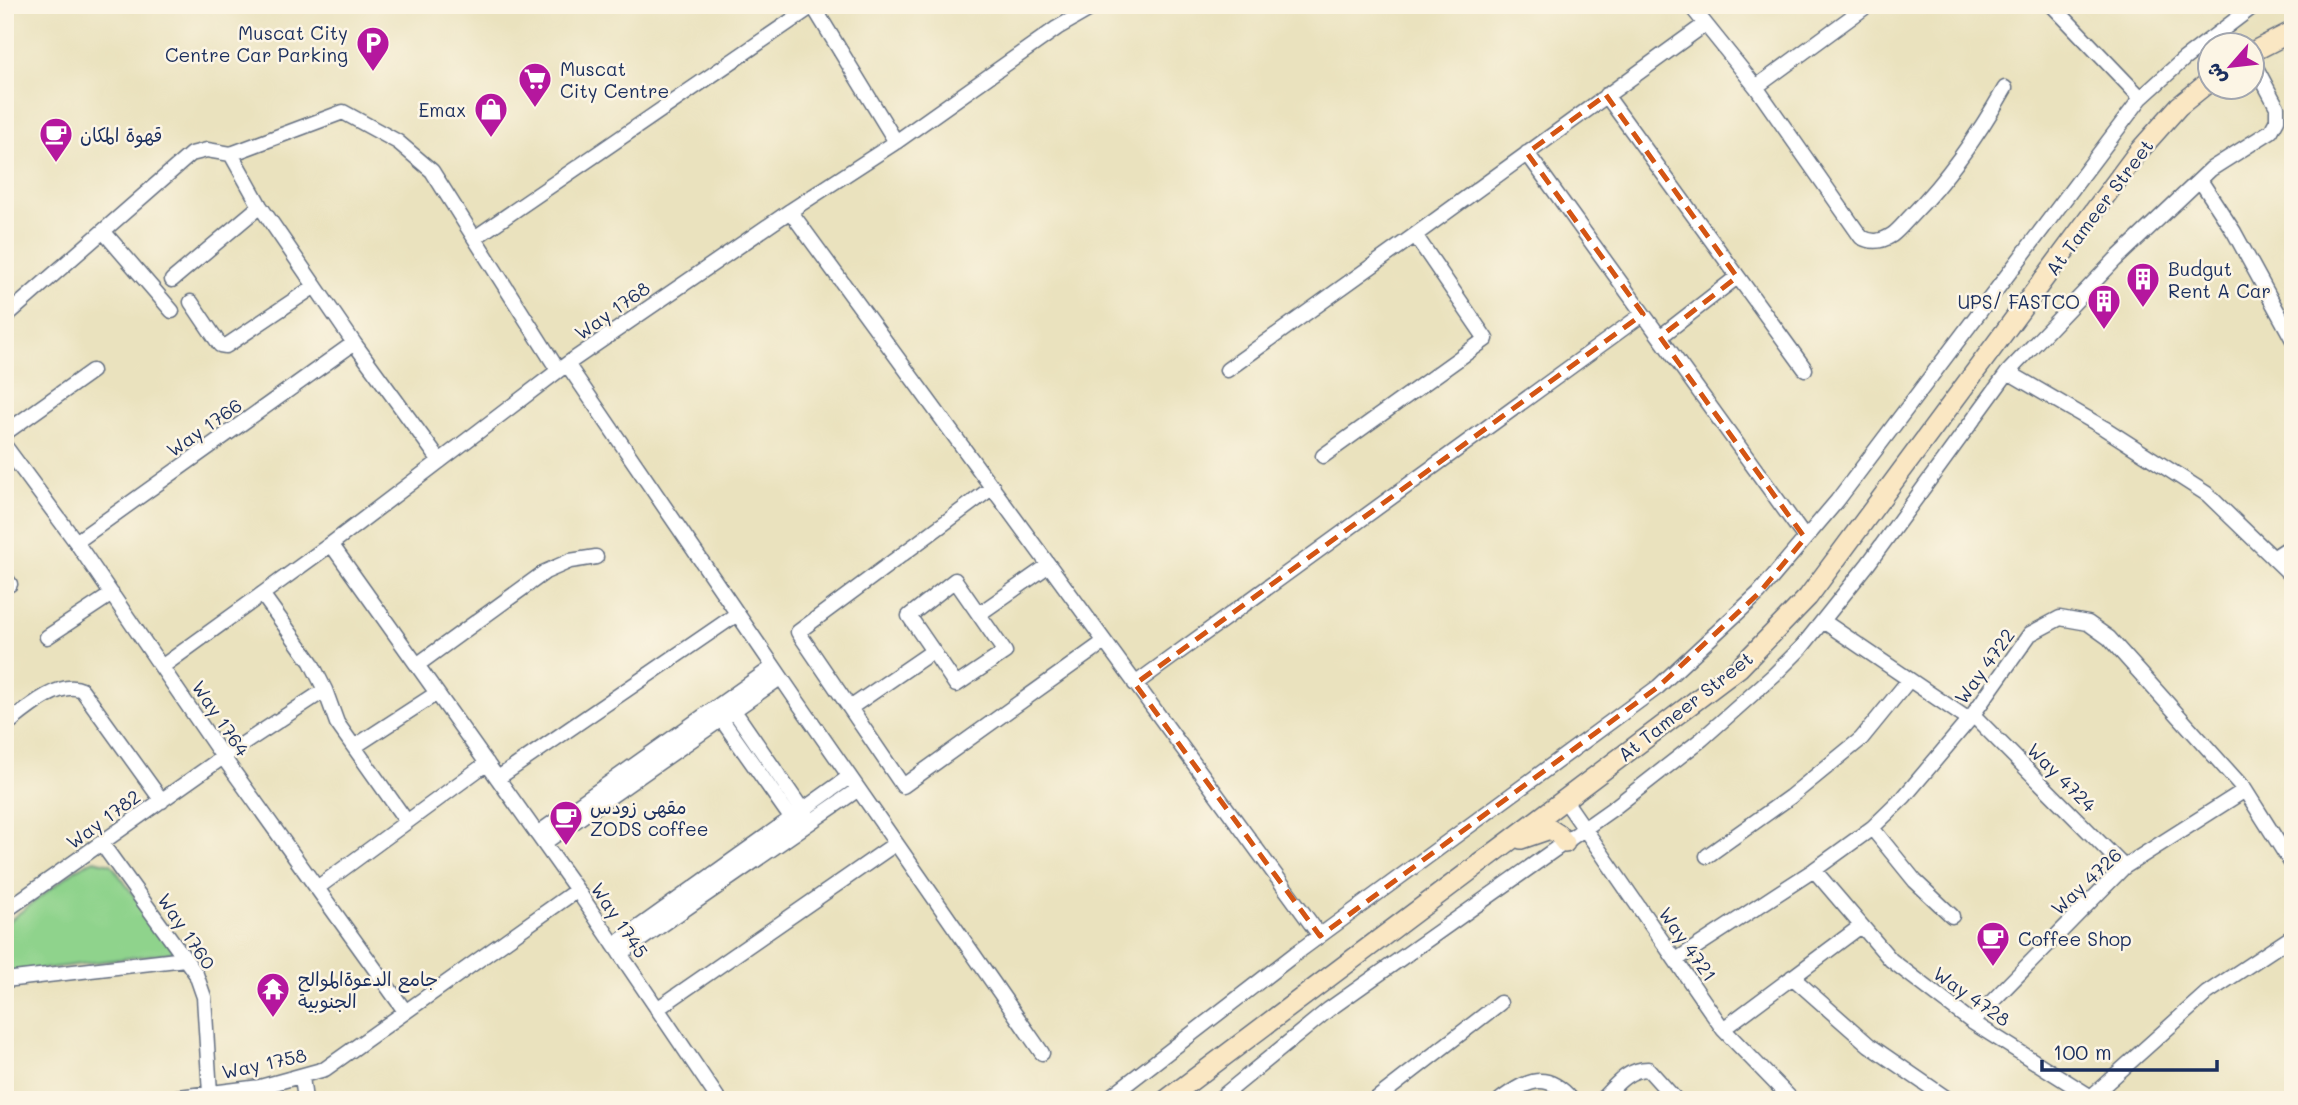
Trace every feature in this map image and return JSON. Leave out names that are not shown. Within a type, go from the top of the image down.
[{"type":"main road","points":[[2266,45],[2293,31]]},
{"type":"main road","name":"At Tameer Street","points":[[1166,1100],[1739,668],[1808,597],[2138,152],[2179,106],[2196,92]]},
{"type":"main road","points":[[1510,840],[1550,829],[1558,834],[1564,843]]},
{"type":"street","name":"Way 1768","points":[[163,666],[331,544],[563,367],[790,211],[896,142],[1057,28],[1097,5]]},
{"type":"street","points":[[1690,5],[1756,87],[1861,237],[1870,242],[1892,235],[1931,196],[1986,122],[2005,88]]},
{"type":"street","points":[[1756,87],[1868,5]]},
{"type":"street","points":[[2052,5],[2141,98]]},
{"type":"street","points":[[1106,1100],[1320,936],[1658,687],[1759,593],[1837,501],[2141,98],[2184,59],[2255,5]]},
{"type":"street","points":[[476,237],[813,6],[896,142]]},
{"type":"street","points":[[1227,370],[1704,25]]},
{"type":"street","points":[[1218,1100],[1328,1010],[1584,829],[1702,739],[1774,675],[1823,621],[1868,564],[2008,372],[2115,260],[2211,169],[2271,131],[2277,120],[2277,107],[2266,86]]},
{"type":"street","points":[[1606,95],[1805,369]]},
{"type":"street","points":[[5,317],[191,153],[207,150],[231,154],[343,112],[398,142],[432,171],[563,367],[1042,1053]]},
{"type":"street","points":[[1527,153],[1805,538]]},
{"type":"street","points":[[231,154],[260,206],[354,343],[440,461]]},
{"type":"street","points":[[2200,180],[2234,232],[2293,340]]},
{"type":"street","points":[[172,281],[260,206]]},
{"type":"street","points":[[790,211],[1320,936]]},
{"type":"street","points":[[103,231],[172,311]]},
{"type":"street","points":[[1323,456],[1486,339],[1415,235]]},
{"type":"street","points":[[1660,337],[1737,277]]},
{"type":"street","points":[[191,302],[220,345],[226,346],[315,286]]},
{"type":"street","points":[[1135,684],[1643,314]]},
{"type":"street","name":"Way 1766","points":[[76,542],[354,343]]},
{"type":"street","points":[[5,433],[92,372]]},
{"type":"street","points":[[2008,372],[2104,428],[2207,494],[2293,577]]},
{"type":"street","name":"Way 1764","points":[[5,446],[76,542],[223,757],[405,1012]]},
{"type":"street","points":[[993,487],[798,632],[903,786],[1104,642]]},
{"type":"street","name":"Way 1745","points":[[331,544],[488,763],[719,1100]]},
{"type":"street","points":[[2273,558],[2293,545]]},
{"type":"street","points":[[417,665],[545,572],[570,561],[596,557]]},
{"type":"street","points":[[979,614],[1049,565]]},
{"type":"street","points":[[955,580],[1005,652],[956,685],[933,652],[909,616],[955,580]]},
{"type":"street","points":[[47,637],[112,594]]},
{"type":"street","points":[[262,594],[311,662],[337,723],[407,822]]},
{"type":"street","points":[[498,778],[737,614]]},
{"type":"street","name":"Way 4722","points":[[1676,960],[1814,870],[1872,828],[1904,797],[1971,718],[2030,634],[2060,618],[2088,623],[2109,638],[2245,790],[2293,866]]},
{"type":"street","name":"Way 4724","points":[[1823,621],[1909,680],[1971,718],[2124,867]]},
{"type":"street","points":[[850,708],[933,652]]},
{"type":"street","points":[[540,839],[777,673]]},
{"type":"street","points":[[1707,856],[1790,797],[1861,739],[1909,680]]},
{"type":"street","points":[[5,726],[60,689],[74,686],[82,690],[162,801]]},
{"type":"street","name":"Way 1782","points":[[5,911],[223,757],[325,690]]},
{"type":"street","points":[[354,747],[437,693]]},
{"type":"street","points":[[724,710],[801,820]]},
{"type":"street","points":[[317,888],[488,763]]},
{"type":"street","points":[[617,950],[801,820],[849,777]]},
{"type":"street","points":[[801,820],[858,790]]},
{"type":"street","name":"Way 4726","points":[[1972,1022],[2124,867],[2245,790]]},
{"type":"street","name":"Way 4721","points":[[1564,799],[1723,1029],[1792,1100]]},
{"type":"street","points":[[1872,828],[1915,881],[1952,916]]},
{"type":"street","name":"Way 1760","points":[[102,844],[196,974],[204,997],[210,1093]]},
{"type":"street","points":[[657,1009],[895,844]]},
{"type":"street","name":"Way 4728","points":[[1814,870],[1891,960],[1972,1022],[2091,1097],[2207,993],[2293,936]]},
{"type":"street","name":"Way 1758","points":[[155,1100],[260,1087],[325,1069],[577,891]]},
{"type":"street","points":[[1723,1029],[1861,926]]},
{"type":"street","points":[[5,980],[185,959]]},
{"type":"street","points":[[1792,978],[1869,1045],[1949,1100]]},
{"type":"street","points":[[1375,1100],[1500,1003]]},
{"type":"street","points":[[1601,1100],[1625,1076],[1638,1069],[1648,1069],[1676,1100]]},
{"type":"street","points":[[302,1077],[305,1100]]},
{"type":"street","points":[[1500,1100],[1523,1083],[1542,1081],[1561,1087],[1572,1100]]},
{"type":"highlighted area","points":[[1606,95],[1737,277],[1660,337],[1805,538],[1759,593],[1658,687],[1320,936],[1135,684],[1643,314],[1527,153]]},
{"type":"green space","points":[[94,860],[111,864],[175,952],[5,974],[5,924],[79,867]]},
{"type":"place","name":"Muscat City Centre Car Parking","points":[[373,73]]},
{"type":"place","name":"Muscat City Centre","points":[[535,109]]},
{"type":"place","name":"Emax","points":[[491,139]]},
{"type":"place","name":"قهوة المكان","points":[[56,164]]},
{"type":"place","name":"Budgut Rent A Car","points":[[2143,309]]},
{"type":"place","name":"UPS/ FASTCO","points":[[2104,331]]},
{"type":"place","name":"مقهى زودس ZODS coffee","points":[[566,847]]},
{"type":"place","name":"Coffee Shop","points":[[1993,968]]},
{"type":"place","name":"جامع الدعوةالموالح الجنوبية","points":[[273,1019]]}]
